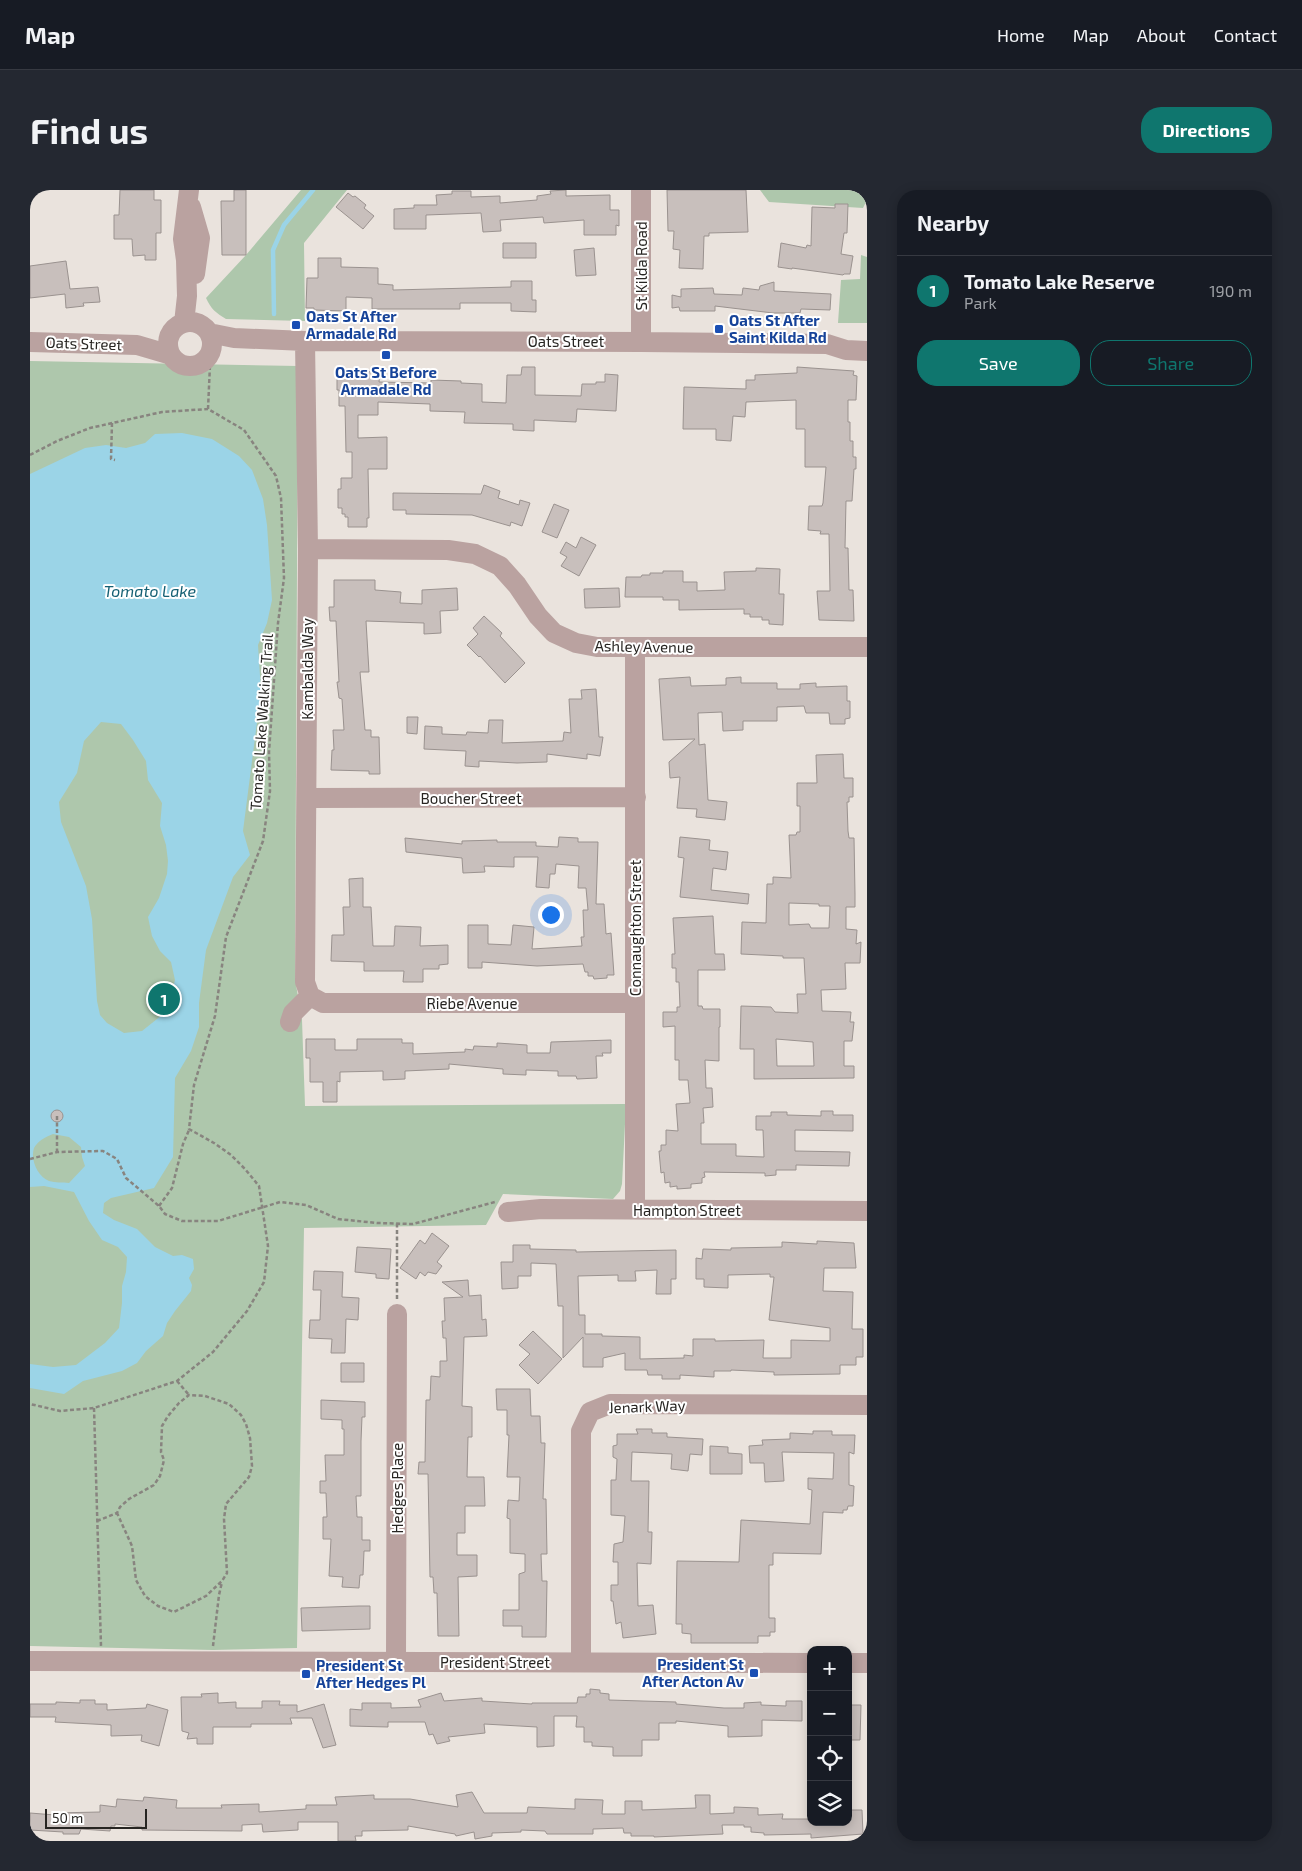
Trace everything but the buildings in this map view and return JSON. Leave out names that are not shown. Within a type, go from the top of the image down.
[{"type":"street","name":"St Kilda Road","points":[[641,190],[641,342]]},
{"type":"street","points":[[189,195],[200,238],[195,272],[195,299],[191,328],[168,344],[171,355],[180,364],[193,366],[210,360],[212,344],[191,328]]},
{"type":"street","name":"Oats Street","points":[[137,345],[191,328],[234,338],[305,341],[827,344],[846,350],[867,351]]},
{"type":"street","name":"Oats Street","points":[[827,344],[847,338],[867,338]]},
{"type":"street","name":"Oats Street","points":[[210,360],[243,346],[275,346],[305,341]]},
{"type":"street","name":"Kambalda Way","points":[[305,341],[308,549],[305,982],[310,996]]},
{"type":"street","name":"Oats Street","points":[[30,342],[137,345],[171,355]]},
{"type":"street","name":"Ashley Avenue","points":[[308,549],[448,550],[475,554],[500,566],[517,584],[538,616],[554,633],[576,643],[597,647],[867,646]]},
{"type":"street","name":"Connaughton Street","points":[[634,1209],[635,647]]},
{"type":"street","name":"Boucher Street","points":[[307,798],[636,797]]},
{"type":"street","points":[[290,1022],[293,1013],[310,996]]},
{"type":"street","name":"Riebe Avenue","points":[[310,996],[323,1002],[635,1003]]},
{"type":"street","name":"Hampton Street","points":[[504,1207],[541,1209],[867,1210]]},
{"type":"street","name":"Hedges Place","points":[[396,1661],[397,1314]]},
{"type":"street","name":"Jenark Way","points":[[581,1662],[581,1431],[590,1412],[610,1404],[867,1405]]},
{"type":"street","name":"President Street","points":[[30,1660],[807,1663]]},
{"type":"street","points":[[852,1663],[867,1663]]},
{"type":"path","points":[[30,455],[90,428],[162,412],[208,409],[210,360]]},
{"type":"path","name":"Tomato Lake Walking Trail","points":[[159,1206],[172,1188],[183,1144],[189,1130],[194,1085],[215,1016],[226,936],[263,841],[270,791],[269,752],[278,623],[284,578],[282,498],[276,476],[244,430],[208,409]]},
{"type":"path","points":[[106,459],[113,459],[112,423]]},
{"type":"path","points":[[57,1116],[57,1152]]},
{"type":"path","points":[[30,1404],[60,1411],[94,1408],[177,1380],[212,1352],[247,1311],[264,1282],[268,1246],[259,1186],[245,1169],[214,1143],[189,1130]]},
{"type":"path","points":[[30,1159],[57,1152],[103,1151],[117,1159],[126,1178],[159,1206],[165,1214],[182,1222],[202,1223],[218,1221],[280,1202],[306,1205],[338,1218],[376,1223],[413,1224],[491,1202],[504,1207]]},
{"type":"path","points":[[397,1223],[397,1314]]},
{"type":"path","points":[[177,1380],[189,1395]]},
{"type":"path","points":[[98,1522],[117,1513],[120,1506],[129,1499],[154,1485],[160,1476],[164,1460],[161,1452],[162,1426],[179,1403],[189,1395],[205,1396],[229,1404],[241,1415],[250,1438],[252,1466],[249,1477],[226,1504],[224,1520],[227,1573],[222,1581],[206,1596],[174,1612],[158,1606],[146,1596],[136,1580],[132,1546],[117,1513]]},
{"type":"path","points":[[94,1408],[101,1649]]},
{"type":"path","points":[[213,1650],[218,1595],[222,1581]]},
{"type":"green space","points":[[301,190],[347,190],[304,243],[305,321],[226,319],[219,315],[206,298],[246,255]]},
{"type":"green space","points":[[760,190],[867,190],[867,200],[863,208],[769,202]]},
{"type":"green space","points":[[861,255],[867,257],[867,323],[838,323],[841,280],[860,279]]},
{"type":"green space","points":[[30,361],[298,366],[295,979],[302,1020],[305,1106],[626,1104],[622,1184],[620,1191],[613,1199],[503,1194],[486,1225],[304,1228],[297,1648],[213,1650],[30,1646]]},
{"type":"water","name":"Tomato Lake","points":[[182,433],[212,439],[239,456],[252,470],[263,499],[267,525],[272,600],[267,623],[258,645],[261,691],[243,831],[250,855],[233,877],[206,950],[199,1003],[199,1027],[191,1051],[175,1078],[173,1157],[154,1188],[111,1198],[104,1203],[103,1213],[114,1220],[137,1229],[155,1247],[173,1256],[182,1255],[193,1259],[194,1269],[189,1278],[192,1285],[191,1291],[167,1323],[163,1336],[146,1351],[137,1363],[122,1371],[83,1381],[64,1394],[30,1388],[30,1364],[53,1367],[76,1365],[105,1343],[119,1328],[122,1286],[126,1272],[127,1257],[118,1247],[102,1240],[89,1221],[74,1192],[44,1186],[30,1187],[30,474],[85,448],[106,445],[126,448],[145,443],[155,434]],"holes":[[[101,722],[121,724],[146,761],[148,780],[162,803],[160,826],[166,845],[168,861],[167,874],[159,898],[148,917],[152,936],[160,951],[171,962],[175,980],[167,1011],[142,1031],[124,1033],[107,1023],[100,1015],[97,1001],[92,919],[86,886],[61,822],[59,802],[77,773],[84,741]],[[53,1134],[69,1137],[81,1147],[85,1166],[69,1183],[51,1182],[45,1179],[38,1172],[34,1163],[34,1148],[47,1136]]]},
{"type":"waterway","points":[[274,314],[273,250],[284,225],[313,190]]},
{"type":"place","name":"Oats St After Armadale Rd","points":[[296,325]]},
{"type":"place","name":"Oats St After Saint Kilda Rd","points":[[719,329]]},
{"type":"place","name":"Oats St Before Armadale Rd","points":[[386,355]]},
{"type":"place","name":"Tomato Lake Reserve","points":[[164,999]]},
{"type":"place","name":"President St After Acton Av","points":[[754,1673]]},
{"type":"place","name":"President St After Hedges Pl","points":[[306,1674]]}]
